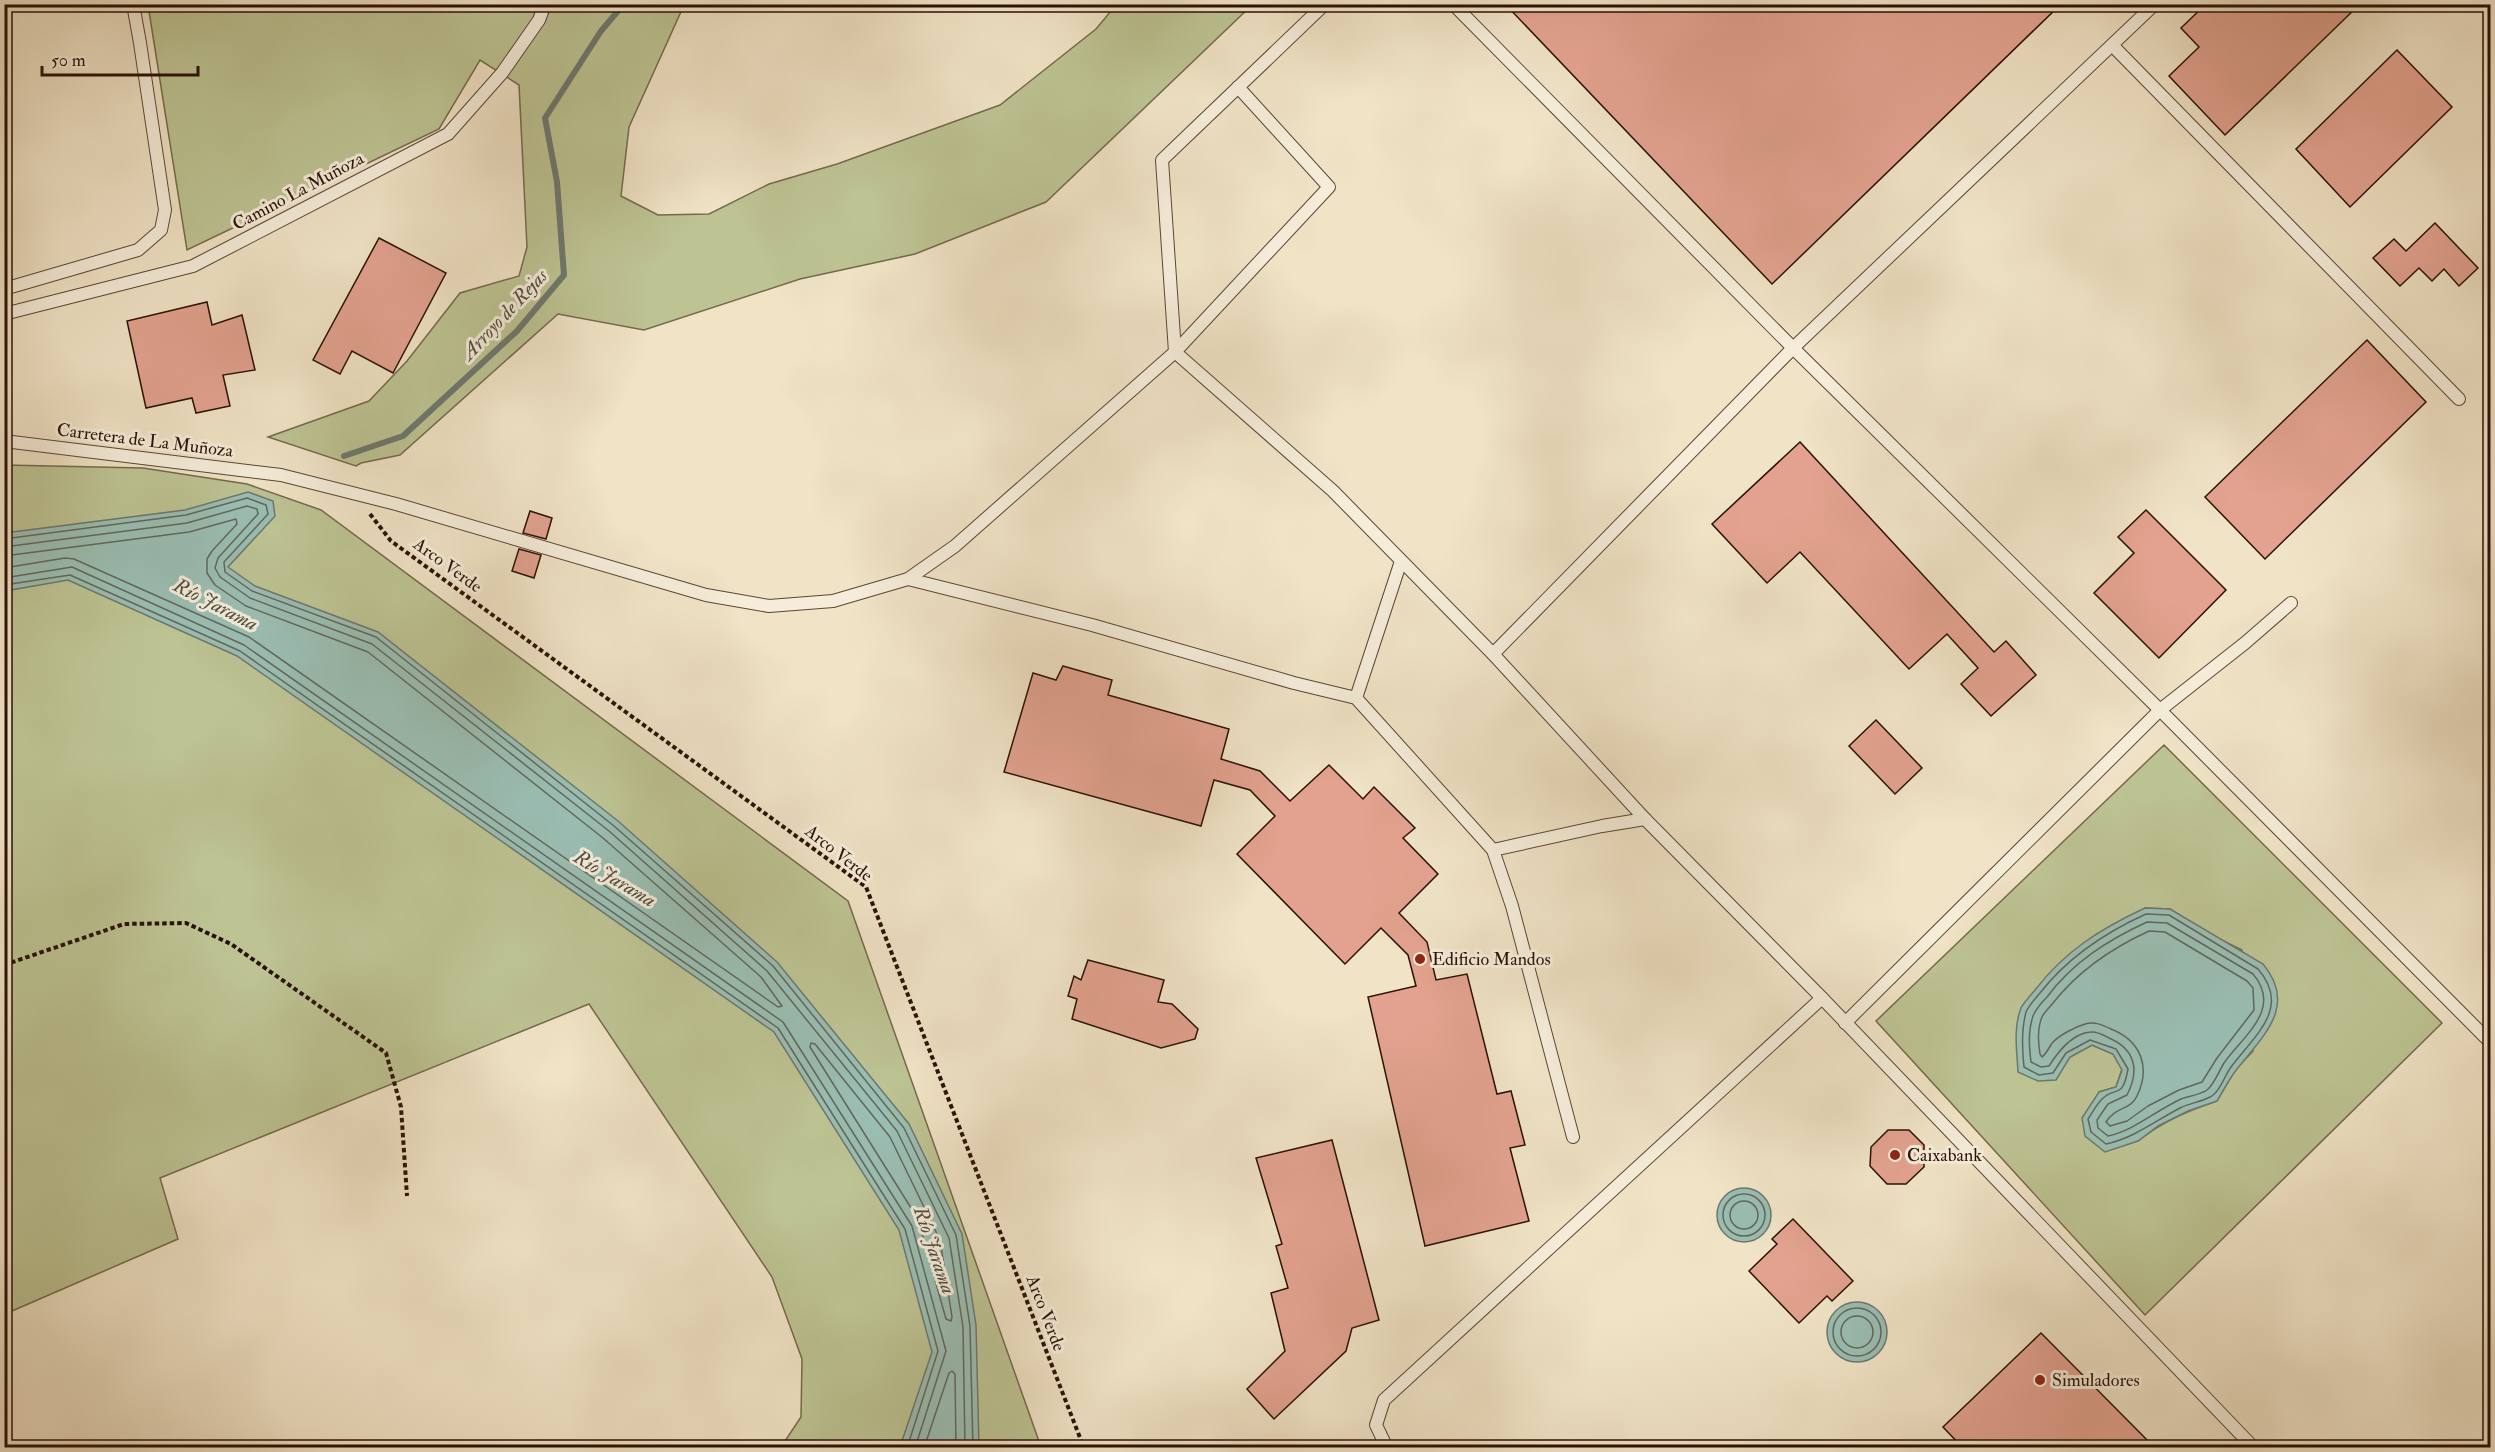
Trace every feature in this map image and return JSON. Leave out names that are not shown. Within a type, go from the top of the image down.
[{"type":"lane","points":[[4,289],[138,250],[161,230],[165,210],[133,4]]},
{"type":"lane","name":"Camino La Muñoza","points":[[4,314],[193,266],[448,134],[502,74],[539,20],[545,4]]},
{"type":"lane","points":[[1325,4],[1162,160],[1175,352],[1333,491],[1493,654],[1645,819],[1822,998],[2254,1448]]},
{"type":"lane","points":[[1453,4],[1793,348],[2160,710],[2490,1042]]},
{"type":"lane","points":[[1493,654],[1793,348],[2155,4]]},
{"type":"lane","points":[[2112,45],[2459,399]]},
{"type":"lane","points":[[908,579],[955,546],[1175,352],[1329,187],[1238,87]]},
{"type":"lane","name":"Carretera de La Muñoza","points":[[4,441],[281,476],[354,493],[706,595],[769,606],[833,601],[908,579]]},
{"type":"lane","points":[[1356,698],[1401,561]]},
{"type":"lane","points":[[908,579],[1092,625],[1294,683],[1356,698],[1493,850],[1512,906],[1573,1137]]},
{"type":"lane","points":[[1845,1023],[2160,710],[2245,643],[2291,603]]},
{"type":"lane","points":[[1493,850],[1645,819]]},
{"type":"lane","points":[[1387,1448],[1376,1425],[1384,1400],[1822,998]]},
{"type":"path","name":"Arco Verde","points":[[354,493],[391,541],[866,887],[1084,1448]]},
{"type":"path","points":[[4,966],[124,924],[186,923],[231,944],[386,1053],[401,1107],[407,1196]]},
{"type":"green space","points":[[148,5],[684,5],[629,127],[621,196],[658,215],[709,214],[769,184],[837,164],[1000,105],[1096,29],[1116,5],[1252,5],[1046,202],[915,254],[800,279],[644,330],[558,314],[400,455],[356,466],[268,437],[369,401],[407,361],[460,293],[519,276],[527,247],[519,85],[480,60],[439,129],[187,250]]},
{"type":"green space","points":[[5,465],[143,468],[247,484],[321,510],[848,901],[1041,1447],[781,1447],[801,1417],[802,1359],[772,1277],[589,1004],[160,1178],[178,1239],[5,1314]]},
{"type":"green space","points":[[2164,745],[2442,1023],[2145,1315],[1876,1021]],"holes":[[[2145,908],[2170,909],[2209,934],[2242,950],[2253,1051],[2235,1070],[2217,1101],[2175,1118],[2138,1141],[2099,1092],[2116,1087],[2122,1069],[2113,1054],[2092,1045],[2070,1057]]]},
{"type":"water","name":"Río Jarama","points":[[248,492],[273,501],[275,516],[228,567],[255,586],[378,632],[618,821],[777,962],[909,1124],[962,1234],[976,1325],[979,1447],[900,1447],[932,1352],[899,1230],[774,1032],[237,656],[68,580],[5,591],[5,533],[185,510]]},
{"type":"water","points":[[2145,908],[2170,909],[2263,964],[2273,979],[2277,993],[2277,1007],[2266,1032],[2234,1073],[2217,1101],[2188,1111],[2158,1126],[2138,1141],[2105,1152],[2085,1136],[2082,1118],[2099,1092],[2116,1087],[2122,1070],[2113,1054],[2092,1045],[2070,1057],[2056,1080],[2038,1081],[2018,1072],[2017,1023],[2024,1003],[2046,976],[2071,952],[2113,924]]},
{"type":"water","points":[[1739,1188],[1749,1188],[1759,1192],[1767,1200],[1771,1215],[1767,1230],[1759,1238],[1749,1242],[1739,1242],[1729,1238],[1721,1230],[1717,1220],[1717,1210],[1721,1200],[1729,1192]]},
{"type":"water","points":[[1857,1302],[1874,1307],[1882,1315],[1887,1332],[1882,1349],[1874,1357],[1857,1362],[1840,1357],[1832,1349],[1827,1332],[1832,1315],[1840,1307]]},
{"type":"building","points":[[1505,4],[2061,4],[1772,284]]},
{"type":"building","points":[[2206,4],[2360,4],[2225,135],[2169,76],[2199,47],[2181,28]]},
{"type":"building","points":[[2397,50],[2452,107],[2350,207],[2296,149]]},
{"type":"building","points":[[2435,223],[2478,268],[2459,286],[2444,269],[2432,281],[2419,268],[2400,286],[2373,258],[2394,239],[2406,251]]},
{"type":"building","points":[[379,238],[446,273],[393,373],[352,351],[340,374],[313,360]]},
{"type":"building","points":[[207,302],[212,325],[242,315],[255,370],[223,375],[230,406],[196,413],[192,398],[146,408],[127,321]]},
{"type":"building","points":[[2367,340],[2426,402],[2265,559],[2205,497]]},
{"type":"building","points":[[1800,442],[1994,652],[2006,641],[2036,675],[1991,716],[1961,684],[1978,668],[1947,634],[1909,669],[1800,552],[1767,583],[1712,524]]},
{"type":"building","points":[[2146,510],[2226,590],[2159,658],[2094,593],[2134,553],[2118,537]]},
{"type":"building","points":[[530,511],[552,518],[546,539],[523,533]]},
{"type":"building","points":[[519,549],[541,555],[534,578],[512,571]]},
{"type":"building","name":"Edificio Mandos","points":[[1063,666],[1112,680],[1108,695],[1229,729],[1221,759],[1260,771],[1290,801],[1329,765],[1363,799],[1374,787],[1415,828],[1403,838],[1438,874],[1399,913],[1427,942],[1436,980],[1467,974],[1497,1094],[1511,1091],[1525,1145],[1510,1148],[1529,1221],[1425,1246],[1368,997],[1416,986],[1408,955],[1381,928],[1345,964],[1237,854],[1275,816],[1250,790],[1214,780],[1201,826],[1004,772],[1033,673],[1056,680]]},
{"type":"building","points":[[1876,720],[1922,768],[1895,794],[1849,746]]},
{"type":"building","points":[[1088,960],[1164,980],[1158,1002],[1172,1004],[1198,1029],[1195,1039],[1161,1048],[1072,1019],[1077,999],[1068,996],[1074,976],[1081,980]]},
{"type":"building","points":[[1888,1130],[1909,1130],[1924,1145],[1924,1167],[1906,1184],[1887,1184],[1870,1166],[1871,1147]]},
{"type":"building","points":[[1332,1140],[1379,1320],[1352,1328],[1346,1351],[1274,1419],[1247,1389],[1285,1351],[1271,1293],[1288,1288],[1276,1246],[1282,1244],[1256,1158]]},
{"type":"building","points":[[1793,1219],[1853,1281],[1832,1301],[1827,1296],[1799,1323],[1749,1271],[1777,1244],[1772,1239]]},
{"type":"building","name":"Simuladores","points":[[2041,1333],[2155,1448],[1963,1448],[1943,1427]]},
{"type":"waterway","name":"Arroyo de Rejas","points":[[344,456],[403,436],[517,331],[564,275],[557,182],[545,118],[601,31],[624,4]]},
{"type":"place","name":"Edificio Mandos","points":[[1420,959]]},
{"type":"place","name":"Caixabank","points":[[1895,1155]]},
{"type":"place","name":"Simuladores","points":[[2040,1380]]}]
